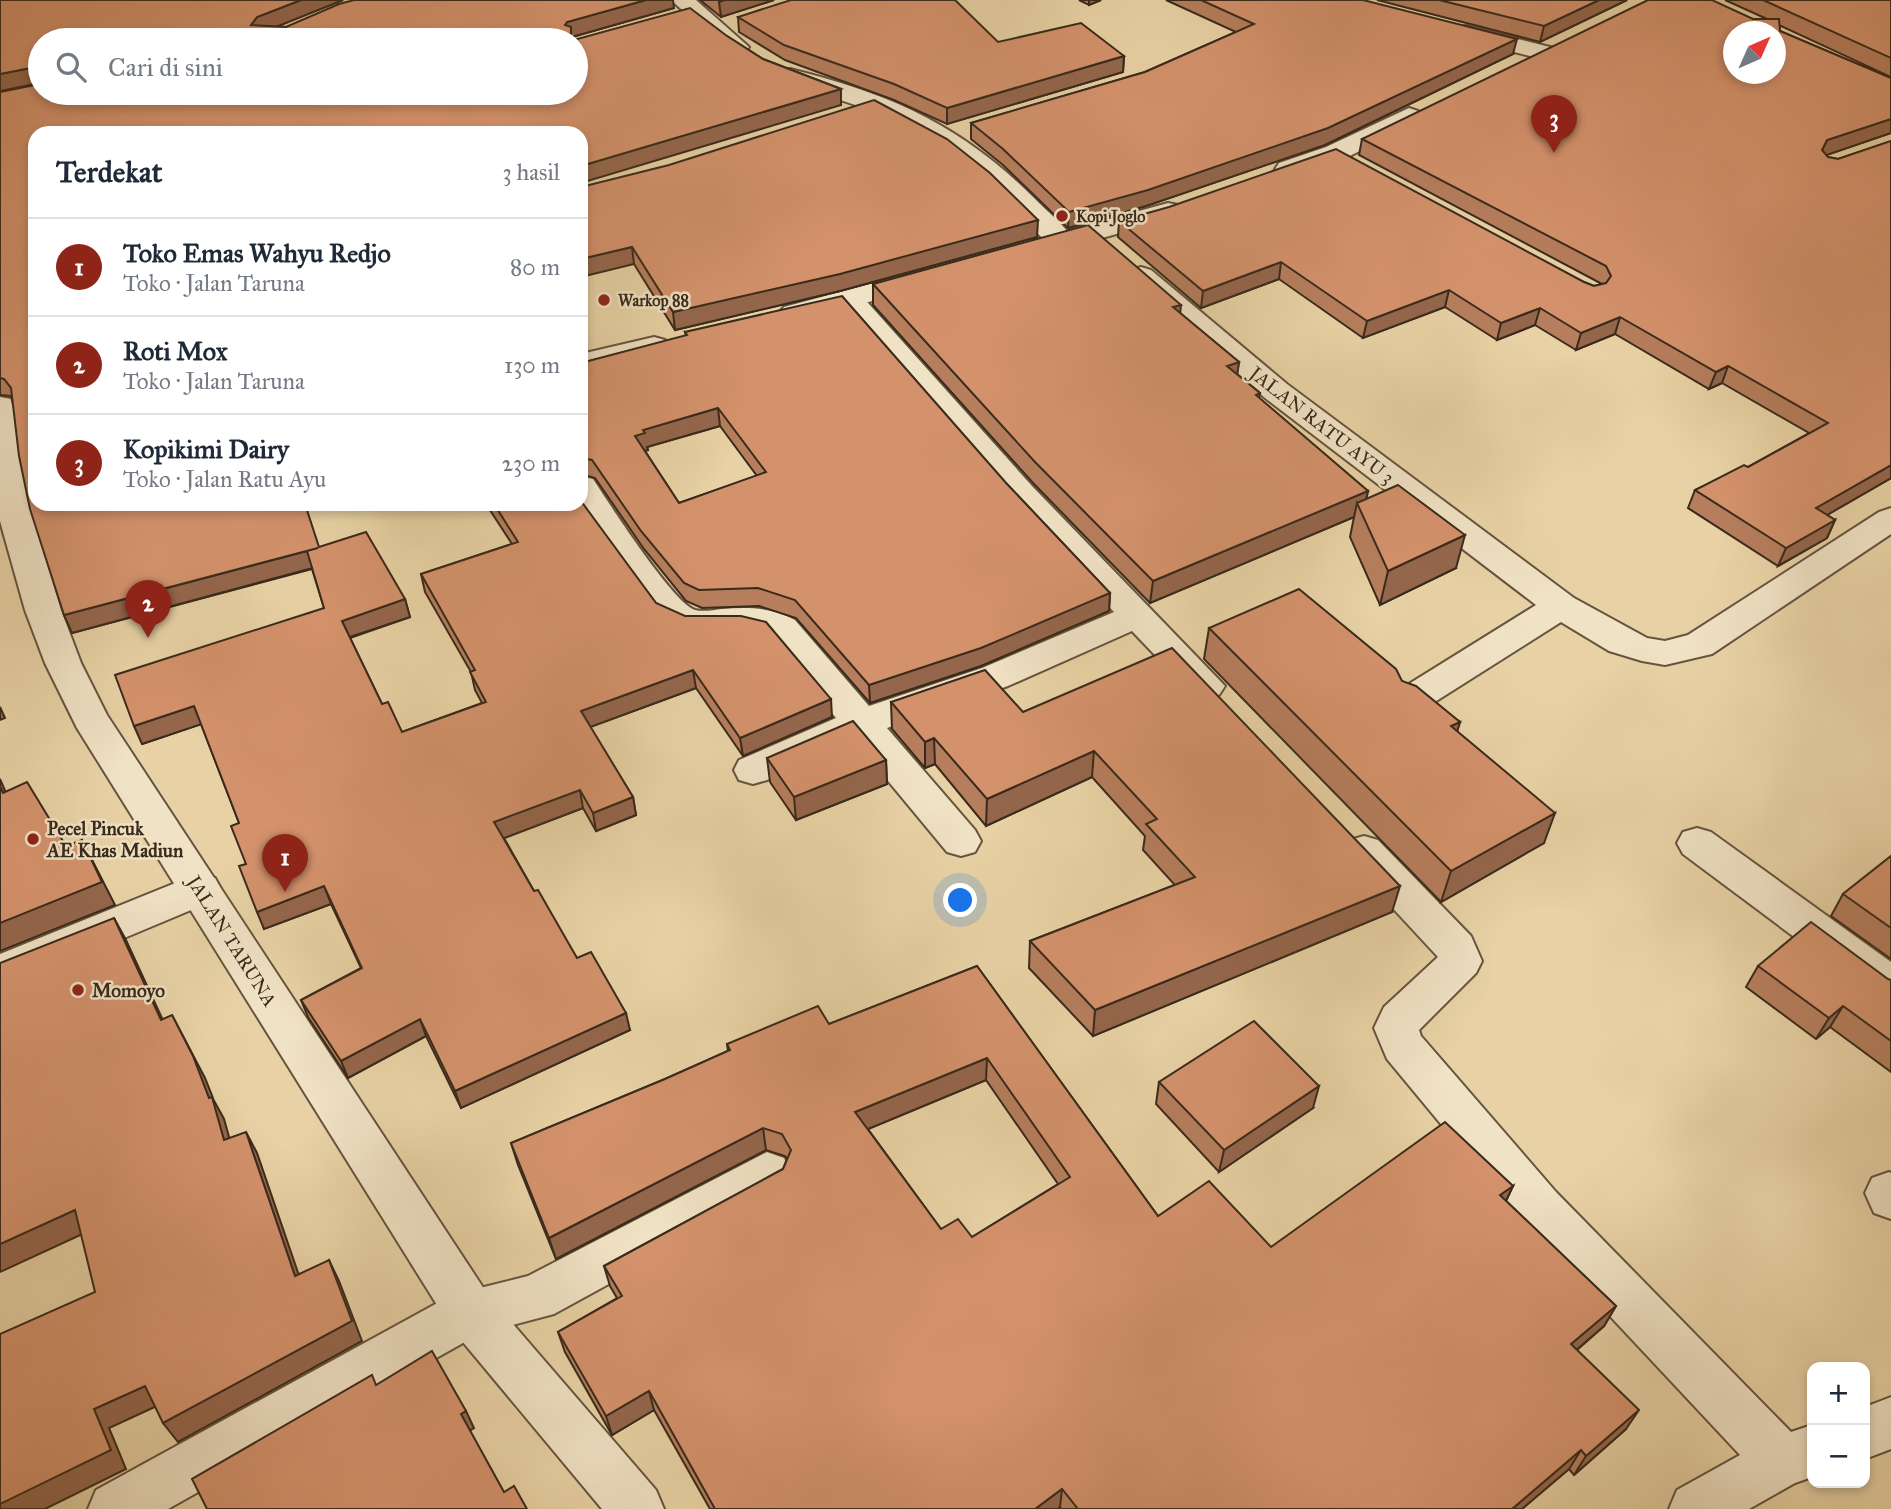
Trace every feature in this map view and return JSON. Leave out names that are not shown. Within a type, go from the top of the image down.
[{"type":"street","points":[[686,7],[766,65],[876,105],[945,136],[994,175],[1061,241]]},
{"type":"street","points":[[714,29],[741,21]]},
{"type":"street","points":[[1442,27],[1557,48],[1510,70]]},
{"type":"street","points":[[839,117],[876,105]]},
{"type":"street","points":[[1259,179],[1335,153],[1427,108]]},
{"type":"street","points":[[945,136],[971,128]]},
{"type":"street","points":[[1335,153],[1359,166]]},
{"type":"street","points":[[1022,252],[1195,201]]},
{"type":"street","name":"JALAN RATU AYU 3","points":[[1092,233],[1276,391],[1561,606],[1622,642],[1665,653],[1699,645],[1891,519]]},
{"type":"street","points":[[769,318],[943,274]]},
{"type":"street","points":[[850,299],[1020,493],[1233,713]]},
{"type":"street","points":[[588,361],[675,341]]},
{"type":"street","name":"JALAN TARUNA","points":[[0,405],[15,497],[43,610],[63,663],[90,719],[470,1312],[637,1509]]},
{"type":"street","points":[[588,496],[671,611],[695,622],[761,620],[776,624],[961,841]]},
{"type":"street","points":[[1409,701],[1561,606]]},
{"type":"street","points":[[753,770],[861,723],[995,677],[1138,615]]},
{"type":"street","points":[[1344,830],[1456,948],[1461,961],[1399,1020],[1396,1028],[1403,1046],[1539,1207],[1797,1456],[1696,1509]]},
{"type":"street","points":[[1697,843],[1891,986]]},
{"type":"street","points":[[0,973],[200,889]]},
{"type":"street","points":[[115,1509],[470,1312],[536,1298],[767,1173]]},
{"type":"street","points":[[1870,1431],[1891,1423]]},
{"type":"building","points":[[0,0],[301,0],[257,17],[251,25],[286,27],[354,0],[646,0],[567,22],[565,25],[571,28],[28,28],[28,69],[0,74]]},
{"type":"building","points":[[791,0],[955,0],[998,42],[1081,23],[1124,56],[947,108],[894,84],[784,45],[738,17]]},
{"type":"building","points":[[1201,0],[1363,0],[1517,39],[1328,128],[1148,190],[1069,212],[1003,149],[971,123],[1145,72],[1254,24]]},
{"type":"building","points":[[1439,0],[1599,0],[1544,26]]},
{"type":"building","points":[[1648,0],[1712,0],[1753,19],[1779,19],[1723,21],[1723,84],[1786,84],[1786,34],[1891,78],[1891,119],[1827,140],[1822,150],[1828,157],[1838,159],[1891,141],[1891,465],[1816,508],[1835,520],[1786,548],[1695,490],[1744,465],[1748,467],[1828,423],[1728,366],[1716,372],[1620,317],[1581,333],[1540,308],[1501,323],[1449,290],[1367,321],[1281,262],[1203,291],[1119,221],[1169,207],[1336,149],[1584,282],[1594,286],[1606,283],[1611,276],[1606,266],[1362,139]]},
{"type":"building","points":[[1763,0],[1891,0],[1891,58]]},
{"type":"building","points":[[690,8],[763,59],[841,89],[588,164],[588,126],[28,126],[28,499],[19,456],[11,388],[0,378],[0,92],[28,86],[28,105],[588,105],[588,36]]},
{"type":"building","points":[[874,100],[947,139],[990,173],[1038,220],[840,274],[673,312],[632,247],[588,257],[588,185],[669,165]]},
{"type":"building","points":[[1088,225],[1181,305],[1173,307],[1239,362],[1227,366],[1260,393],[1256,395],[1368,491],[1153,581],[1035,462],[873,284]]},
{"type":"building","points":[[842,296],[1007,484],[1110,593],[981,648],[869,685],[795,600],[758,588],[699,590],[684,583],[641,531],[592,460],[588,459],[588,361],[687,335],[685,332]],"holes":[[[718,408],[766,472],[679,503],[635,436],[645,433],[643,430]]]},
{"type":"building","points":[[1398,485],[1465,535],[1388,571],[1357,503]]},
{"type":"building","points":[[31,511],[307,511],[319,547],[366,532],[405,599],[342,621],[382,704],[388,702],[402,732],[486,702],[470,672],[475,670],[421,574],[518,542],[498,511],[588,511],[656,603],[685,616],[741,616],[766,622],[831,699],[740,738],[693,670],[581,711],[633,797],[593,813],[580,790],[494,822],[534,891],[538,890],[577,958],[591,952],[626,1013],[455,1091],[420,1019],[341,1061],[301,1000],[362,968],[324,886],[257,912],[239,866],[246,864],[231,826],[239,823],[194,706],[134,726],[115,675],[324,608],[307,551],[318,548],[64,615]]},
{"type":"building","points":[[1299,589],[1396,669],[1402,681],[1416,686],[1460,722],[1451,726],[1555,813],[1451,871],[1209,628]]},
{"type":"building","points":[[1172,648],[1400,886],[1095,1010],[1030,941],[1195,877],[1146,824],[1157,819],[1094,751],[987,799],[934,738],[925,742],[891,702],[985,670],[1023,712]]},
{"type":"building","points":[[853,721],[886,760],[794,797],[767,758]]},
{"type":"building","points":[[27,782],[66,846],[82,840],[102,882],[0,923],[0,787],[3,793]]},
{"type":"building","points":[[1891,856],[1891,928],[1843,894]]},
{"type":"building","points":[[114,918],[161,1020],[172,1015],[193,1056],[209,1098],[212,1097],[224,1140],[246,1132],[295,1276],[329,1260],[352,1321],[163,1423],[145,1386],[94,1409],[111,1450],[0,1504],[0,1334],[95,1292],[75,1210],[0,1244],[0,963]]},
{"type":"building","points":[[1811,922],[1891,980],[1891,1041],[1843,1006],[1829,1018],[1758,966]]},
{"type":"building","points":[[977,966],[1158,1216],[1209,1181],[1271,1247],[1445,1122],[1513,1186],[1500,1195],[1616,1306],[1571,1344],[1639,1410],[1586,1456],[1581,1450],[1512,1509],[1078,1509],[1062,1489],[1035,1509],[715,1509],[649,1391],[606,1416],[558,1332],[622,1296],[604,1266],[783,1169],[791,1150],[782,1134],[763,1128],[549,1238],[511,1143],[730,1050],[727,1044],[818,1006],[829,1024]],"holes":[[[987,1058],[1070,1177],[972,1237],[958,1219],[941,1229],[855,1112]]]},
{"type":"building","points":[[1254,1021],[1319,1086],[1224,1150],[1159,1082]]},
{"type":"building","points":[[432,1351],[466,1411],[461,1414],[504,1492],[514,1486],[527,1509],[207,1509],[192,1479],[372,1375],[376,1385]]},
{"type":"place","name":"Kopikimi Dairy","points":[[1554,153]]},
{"type":"place","name":"Kopi Joglo","points":[[1062,216]]},
{"type":"place","name":"Warkop 88","points":[[604,300]]},
{"type":"place","name":"Roti Mox","points":[[148,638]]},
{"type":"place","name":"Pecel Pincuk AE Khas Madiun","points":[[33,839]]},
{"type":"place","name":"Toko Emas Wahyu Redjo","points":[[285,892]]},
{"type":"place","name":"Momoyo","points":[[78,990]]}]
